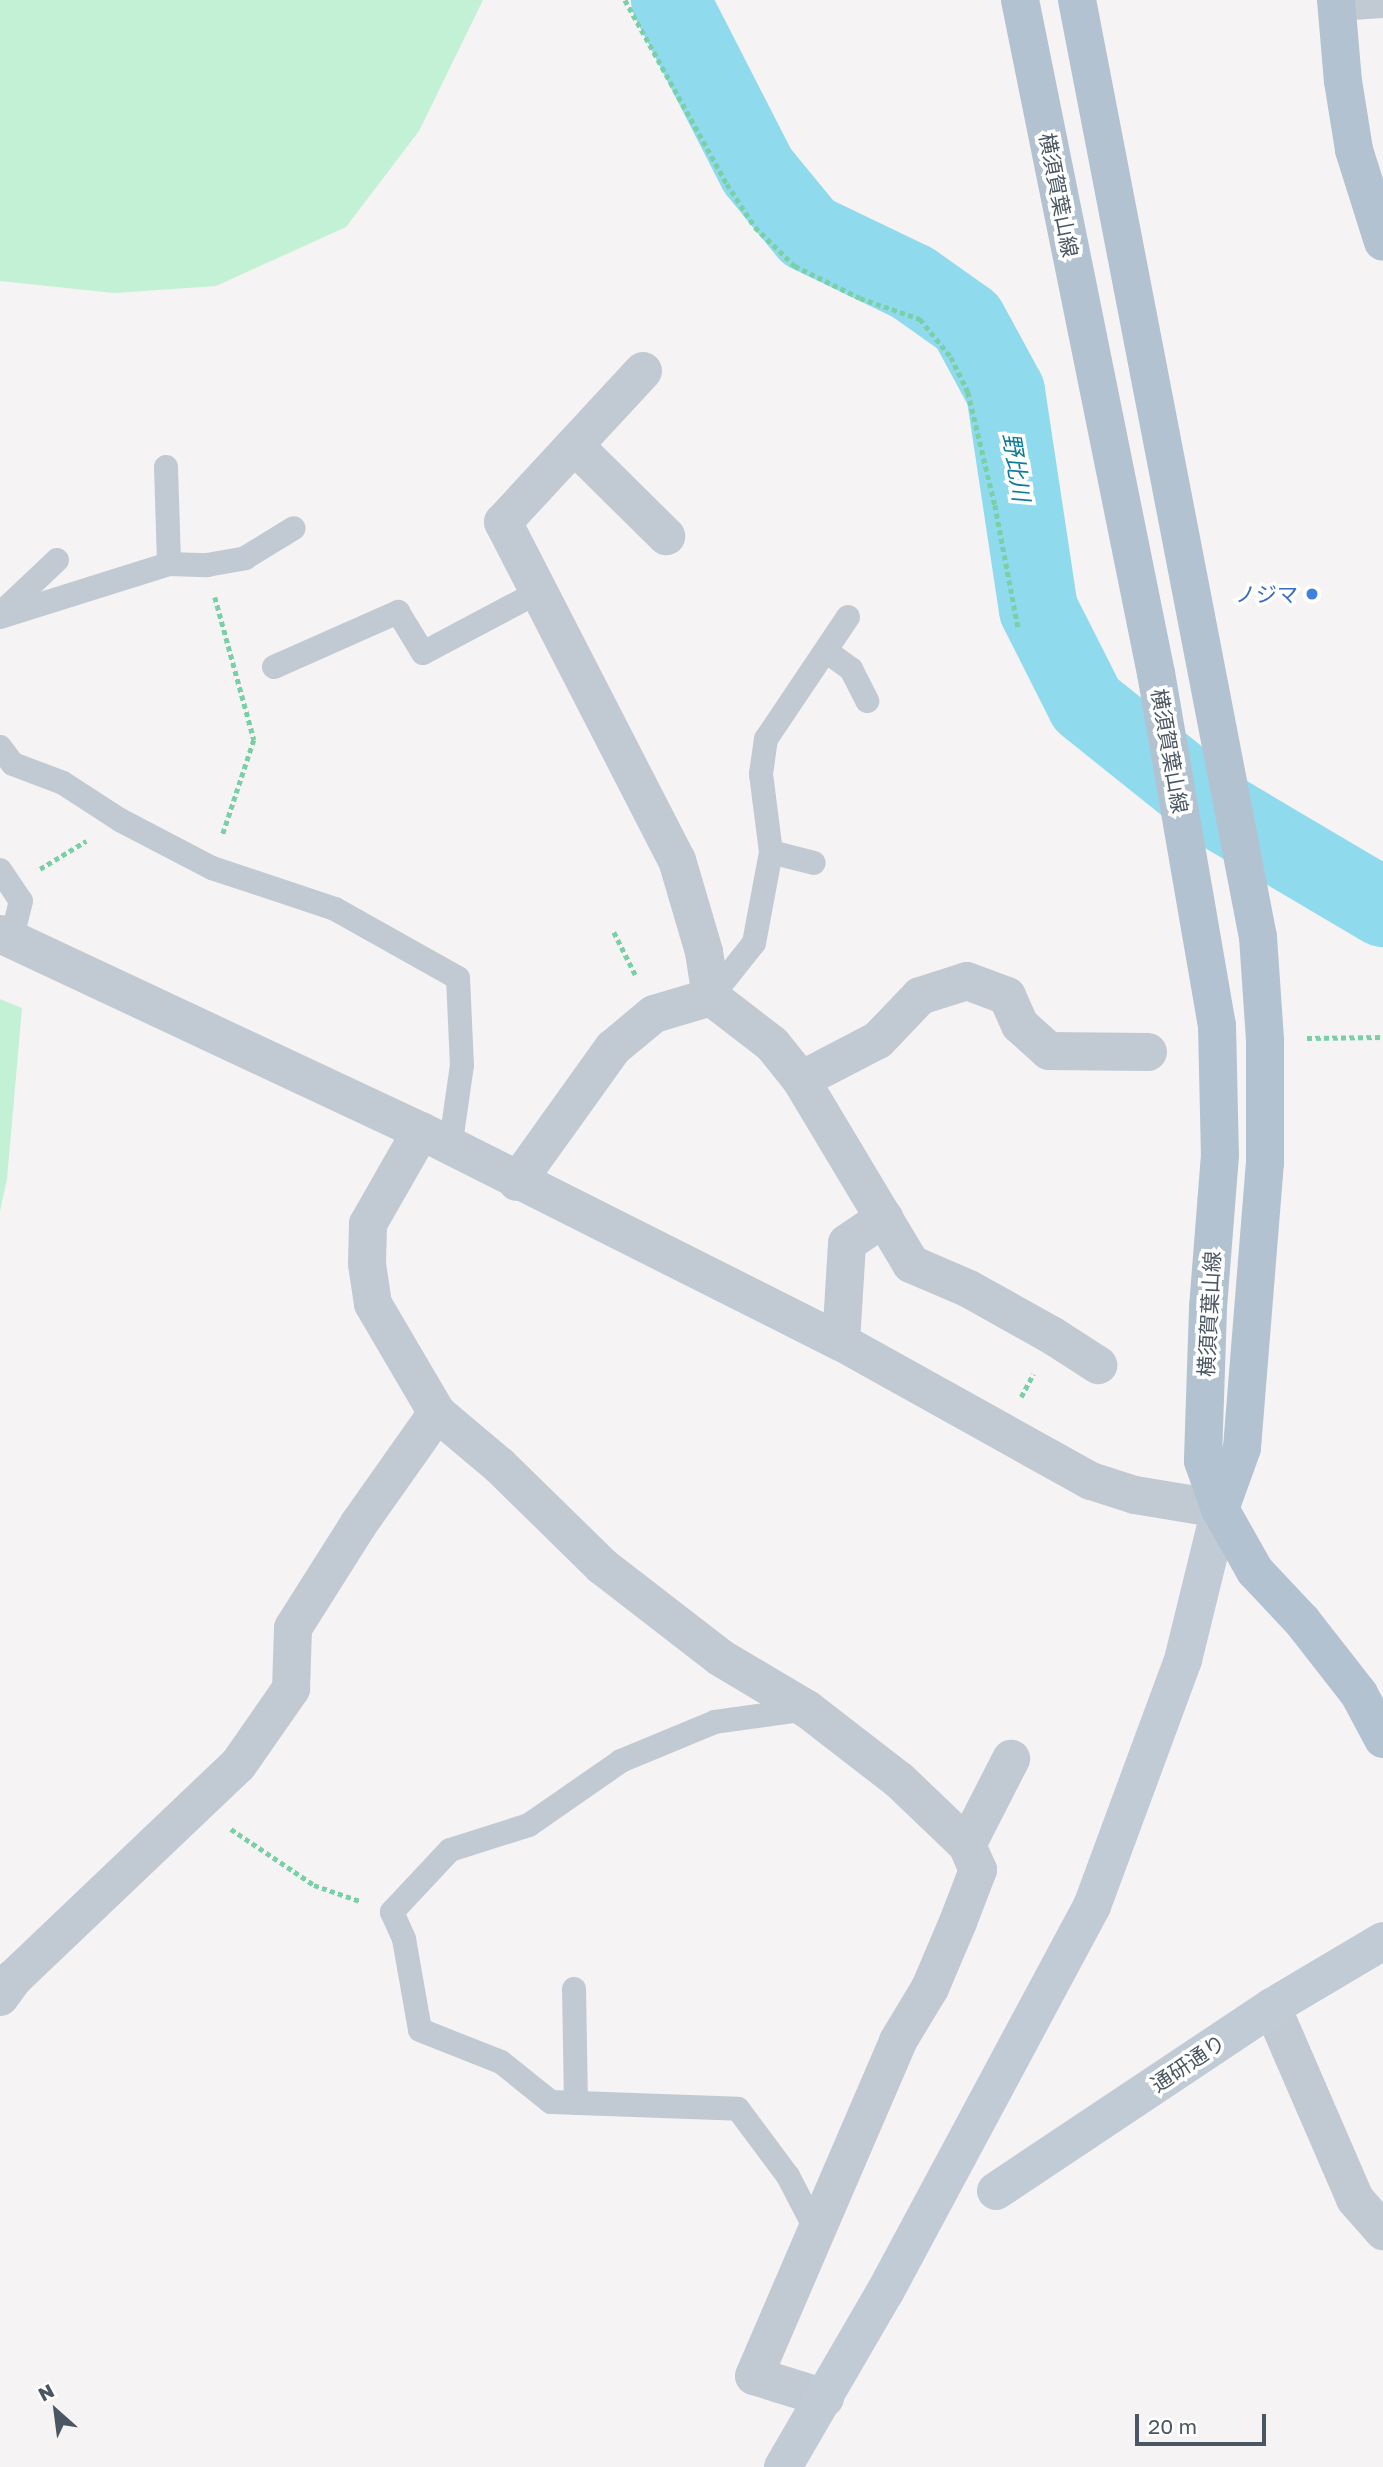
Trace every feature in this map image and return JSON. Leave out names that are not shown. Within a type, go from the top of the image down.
[{"type":"main road","name":"横須賀葉山線","points":[[1020,0],[1156,673],[1217,1025],[1220,1155],[1208,1308],[1203,1461],[1220,1509],[1255,1571],[1302,1621],[1359,1694],[1383,1739]]},
{"type":"main road","name":"横須賀葉山線","points":[[1077,0],[1258,937],[1265,1041],[1265,1162],[1242,1448],[1220,1509]]},
{"type":"main road","points":[[1336,4],[1343,81],[1354,150],[1383,242]]},
{"type":"street","points":[[643,371],[576,447],[503,522],[677,860],[705,952],[711,997],[772,1044],[801,1080],[911,1264],[969,1289],[1053,1336],[1098,1365]]},
{"type":"street","points":[[576,447],[666,536]]},
{"type":"street","points":[[6,936],[435,1140],[841,1342],[1091,1481],[1135,1495],[1220,1509],[1182,1660],[1091,1906],[926,2216],[825,2398],[783,2467]]},
{"type":"street","points":[[801,1080],[877,1040],[920,996],[967,981],[1007,996],[1020,1025],[1049,1051],[1148,1052]]},
{"type":"street","points":[[517,1182],[614,1048],[654,1014],[711,997]]},
{"type":"street","points":[[435,1140],[368,1224],[367,1265],[373,1304],[437,1413],[500,1466],[602,1566],[721,1658],[807,1709],[899,1780],[967,1845],[978,1870],[930,1988],[898,2041],[815,2228],[754,2376],[825,2398]]},
{"type":"street","points":[[841,1342],[847,1243],[884,1218]]},
{"type":"street","points":[[0,1997],[14,1978],[238,1765],[291,1689],[293,1628],[358,1525],[437,1413]]},
{"type":"street","points":[[967,1845],[1011,1759]]},
{"type":"street","name":"通研通り","points":[[996,2191],[1272,2007],[1380,1952]]},
{"type":"street","points":[[1272,2007],[1354,2199],[1383,2231]]},
{"type":"lane","points":[[1336,4],[1383,6]]},
{"type":"lane","points":[[166,467],[169,564]]},
{"type":"lane","points":[[0,615],[169,564],[207,565],[244,558],[295,528]]},
{"type":"lane","points":[[0,615],[57,560]]},
{"type":"lane","points":[[274,667],[398,612],[423,653],[540,591]]},
{"type":"lane","points":[[711,997],[754,943],[771,852],[761,774],[766,738],[848,617]]},
{"type":"lane","points":[[826,651],[851,669],[867,701]]},
{"type":"lane","points":[[0,747],[13,764],[63,783],[120,820],[212,868],[335,909],[458,978],[462,1065],[435,1140]]},
{"type":"lane","points":[[771,852],[814,863]]},
{"type":"lane","points":[[0,870],[21,901],[6,936]]},
{"type":"lane","points":[[807,1709],[715,1722],[621,1761],[529,1825],[450,1850],[392,1912],[404,1939],[420,2030],[500,2062],[551,2102],[738,2109],[788,2176],[815,2228]]},
{"type":"lane","points":[[574,1989],[576,2103]]},
{"type":"path","points":[[625,0],[727,184],[755,227],[795,266],[860,298],[920,319],[951,357],[968,392],[995,505],[1018,627]]},
{"type":"path","points":[[207,565],[254,740],[212,868]]},
{"type":"path","points":[[39,870],[120,820]]},
{"type":"path","points":[[614,932],[654,1014]]},
{"type":"path","points":[[1305,1038],[1383,1037]]},
{"type":"path","points":[[1004,1432],[1053,1336]]},
{"type":"path","points":[[195,1805],[314,1885],[392,1912]]},
{"type":"green space","points":[[0,0],[483,0],[419,131],[346,227],[216,286],[114,293],[0,281]]},
{"type":"green space","points":[[0,999],[22,1008],[7,1179],[0,1211]]},
{"type":"waterway","name":"野比川","points":[[670,0],[757,170],[808,232],[912,282],[967,321],[1005,391],[1038,609],[1086,704],[1217,809],[1383,907]]},
{"type":"place","name":"ノジマ","points":[[1312,594]]}]
